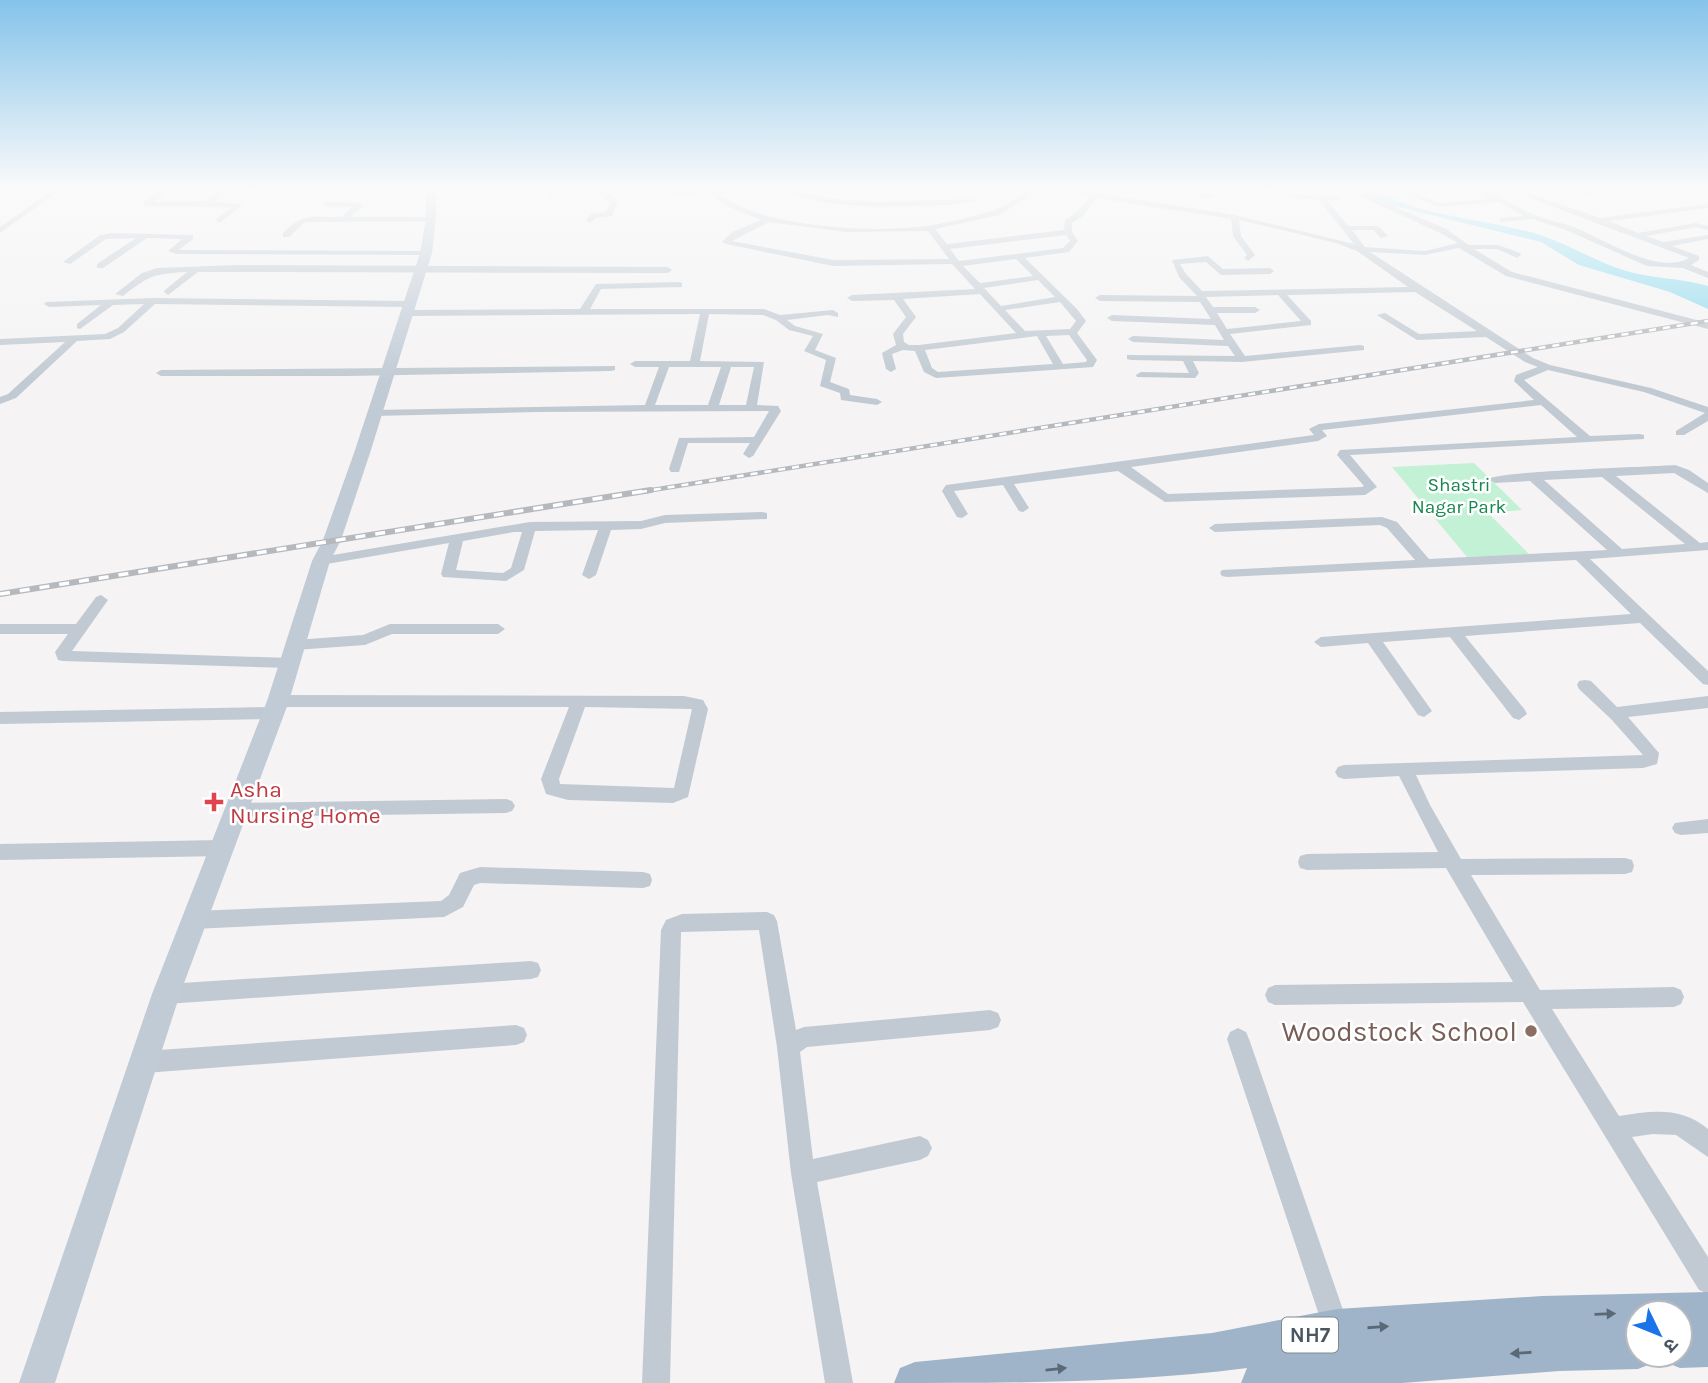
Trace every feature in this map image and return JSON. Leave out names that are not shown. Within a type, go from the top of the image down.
[{"type":"highway","name":"NH7","points":[[915,1383],[1212,1354],[1337,1330],[1542,1316],[1701,1324]]},
{"type":"highway","name":"NH7","points":[[1262,1383],[1349,1366],[1559,1350],[1624,1348]]},
{"type":"main road","points":[[37,1383],[166,994],[275,707],[424,254]]},
{"type":"street","points":[[67,262],[79,254]]},
{"type":"street","points":[[100,266],[119,254]]},
{"type":"street","points":[[218,254],[668,270]]},
{"type":"street","points":[[785,254],[833,263],[956,262],[1041,254]]},
{"type":"street","points":[[950,254],[1022,334]]},
{"type":"street","points":[[1248,258],[1250,254]]},
{"type":"street","points":[[1368,254],[1417,289],[1513,351],[1547,367],[1632,386],[1708,411]]},
{"type":"street","points":[[1475,254],[1509,274],[1708,326]]},
{"type":"street","points":[[1513,254],[1517,255]]},
{"type":"street","points":[[1624,254],[1653,265],[1684,265],[1708,275]]},
{"type":"street","points":[[1684,254],[1698,259],[1684,265]]},
{"type":"street","points":[[891,369],[887,353],[903,346],[919,348],[1010,338],[1022,334],[1072,332],[1078,328],[1081,321],[1019,257]]},
{"type":"street","points":[[1242,359],[1202,297],[1182,275],[1177,261],[1209,259],[1218,270],[1224,272],[1270,271]]},
{"type":"street","points":[[120,294],[150,272],[423,261]]},
{"type":"street","points":[[167,292],[194,271]]},
{"type":"street","points":[[852,299],[980,289],[1041,277]]},
{"type":"street","points":[[583,313],[594,289],[599,286],[679,285]]},
{"type":"street","points":[[1100,298],[1417,289]]},
{"type":"street","points":[[1224,332],[1308,323],[1281,293]]},
{"type":"street","points":[[897,297],[911,317],[898,334],[898,340],[903,346]]},
{"type":"street","points":[[997,309],[1062,299]]},
{"type":"street","points":[[0,342],[103,338],[115,334],[153,302]]},
{"type":"street","points":[[49,304],[153,302],[583,313],[750,310],[779,318],[830,312],[835,315]]},
{"type":"street","points":[[80,326],[110,303]]},
{"type":"street","points":[[1211,310],[1255,310]]},
{"type":"street","points":[[694,364],[705,311]]},
{"type":"street","points":[[1382,316],[1415,336],[1487,334]]},
{"type":"street","points":[[779,318],[792,328],[819,335],[809,353],[831,358],[825,385],[845,391],[845,398],[877,402]]},
{"type":"street","points":[[1112,318],[1219,321]]},
{"type":"street","points":[[919,348],[928,370],[936,375],[1086,366],[1092,362],[1072,332]]},
{"type":"street","points":[[1041,335],[1060,368]]},
{"type":"street","points":[[1133,339],[1230,342]]},
{"type":"street","points":[[0,401],[12,396],[73,340]]},
{"type":"street","points":[[0,354],[17,341]]},
{"type":"street","points":[[1131,357],[1242,359],[1360,348]]},
{"type":"street","points":[[1141,375],[1191,376],[1193,370],[1187,359]]},
{"type":"street","points":[[635,364],[761,366],[751,407]]},
{"type":"street","points":[[649,408],[665,364]]},
{"type":"street","points":[[713,407],[727,364]]},
{"type":"street","points":[[1547,367],[1518,379],[1586,439]]},
{"type":"street","points":[[161,373],[386,373],[611,368]]},
{"type":"street","points":[[962,514],[948,489],[1318,439],[1321,436],[1315,429],[1319,427],[1542,402]]},
{"type":"street","points":[[374,413],[713,407],[775,409],[750,454]]},
{"type":"street","points":[[1680,433],[1708,416]]},
{"type":"street","points":[[1121,467],[1165,498],[1365,491],[1371,487],[1343,455],[1344,452],[1640,437]]},
{"type":"street","points":[[676,469],[683,440],[757,440]]},
{"type":"street","points":[[1495,479],[1675,469],[1708,489]]},
{"type":"street","points":[[1604,472],[1703,547]]},
{"type":"street","points":[[1532,476],[1619,553]]},
{"type":"street","points":[[1007,482],[1023,508]]},
{"type":"street","points":[[321,561],[530,526],[642,525],[665,519],[762,516]]},
{"type":"street","points":[[1214,527],[1382,521],[1392,525],[1425,563]]},
{"type":"street","points":[[457,538],[448,575],[506,577],[517,570],[530,526]]},
{"type":"street","points":[[589,575],[606,526]]},
{"type":"street","points":[[1227,573],[1579,556],[1703,547]]},
{"type":"street","points":[[1579,556],[1708,680]]},
{"type":"street","points":[[101,600],[63,652],[63,656],[292,654],[365,640],[390,629],[498,629]]},
{"type":"street","points":[[1321,642],[1644,618]]},
{"type":"street","points":[[0,629],[80,629]]},
{"type":"street","points":[[1454,632],[1518,713]]},
{"type":"street","points":[[1373,639],[1424,711]]},
{"type":"street","points":[[1344,772],[1578,765],[1643,762],[1651,759],[1651,753],[1585,685]]},
{"type":"street","points":[[0,718],[275,707],[579,702],[684,702],[700,707],[682,792],[673,796],[562,793],[552,789],[550,779],[579,702]]},
{"type":"street","points":[[1614,714],[1625,710],[1708,702]]},
{"type":"street","points":[[1405,769],[1454,863],[1531,996],[1615,1128],[1701,1324]]},
{"type":"street","points":[[238,810],[506,806]]},
{"type":"street","points":[[1681,828],[1708,826]]},
{"type":"street","points":[[4,857],[222,848]]},
{"type":"street","points":[[1307,862],[1625,866]]},
{"type":"street","points":[[194,920],[445,909],[456,901],[464,882],[475,875],[643,880]]},
{"type":"street","points":[[656,1383],[671,930],[673,926],[682,923],[767,922],[788,1047],[803,1173],[839,1383]]},
{"type":"street","points":[[166,994],[531,970]]},
{"type":"street","points":[[1275,995],[1674,997]]},
{"type":"street","points":[[788,1047],[795,1040],[804,1037],[990,1020]]},
{"type":"street","points":[[145,1062],[516,1035]]},
{"type":"street","points":[[1238,1039],[1337,1330]]},
{"type":"street","points":[[1615,1128],[1676,1122],[1692,1129],[1708,1145]]},
{"type":"street","points":[[803,1173],[920,1149]]},
{"type":"green space","name":"Shastri Nagar Park","points":[[1474,463],[1522,510],[1488,513],[1529,554],[1467,557],[1392,467]]},
{"type":"water","points":[[1560,254],[1584,254],[1626,271],[1708,286],[1708,309],[1670,292],[1579,265]]},
{"type":"railway","points":[[640,492],[1708,321]]},
{"type":"railway","points":[[0,594],[651,490]]},
{"type":"place","name":"Asha Nursing Home","points":[[214,802]]},
{"type":"place","name":"Woodstock School","points":[[1531,1031]]}]
